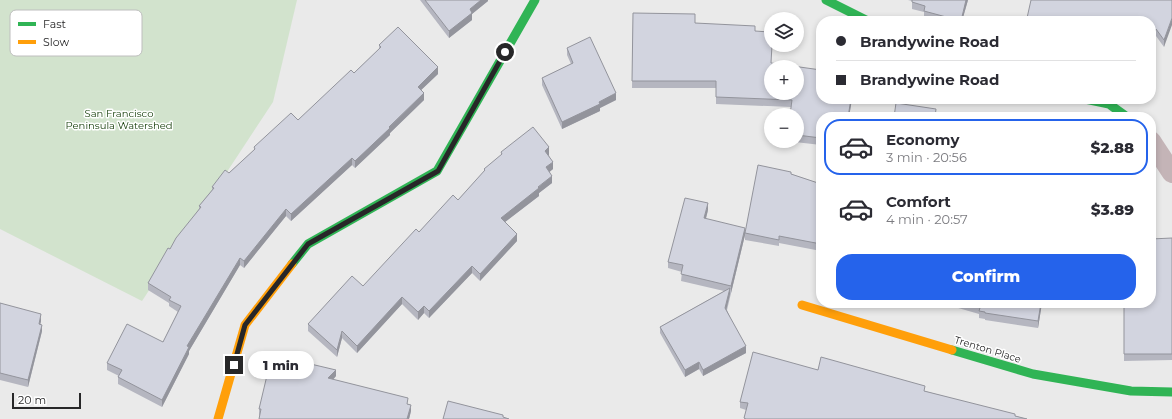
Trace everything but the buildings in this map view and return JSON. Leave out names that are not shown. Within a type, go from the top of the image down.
[{"type":"street","points":[[218,419],[245,325],[308,244],[438,171],[535,0]]},
{"type":"street","points":[[826,0],[858,16]]},
{"type":"street","points":[[1109,104],[1120,112]]},
{"type":"street","points":[[1156,149],[1172,173]]},
{"type":"street","name":"Trenton Place","points":[[802,304],[1032,374],[1131,391],[1172,392]]},
{"type":"green space","name":"San Francisco Peninsula Watershed","points":[[0,0],[297,0],[273,102],[142,301],[0,229]]},
{"type":"traffic: fast","points":[[292,264],[308,244],[437,171],[535,0]]},
{"type":"traffic: fast","points":[[826,0],[858,16]]},
{"type":"traffic: fast","points":[[1109,104],[1120,112]]},
{"type":"traffic: fast","points":[[952,350],[1033,374],[1131,391],[1172,392]]},
{"type":"traffic: slow","points":[[218,419],[245,325],[292,264]]},
{"type":"traffic: slow","points":[[802,305],[952,350]]},
{"type":"route","points":[[234,365],[245,325],[308,244],[438,171],[505,52]]}]
